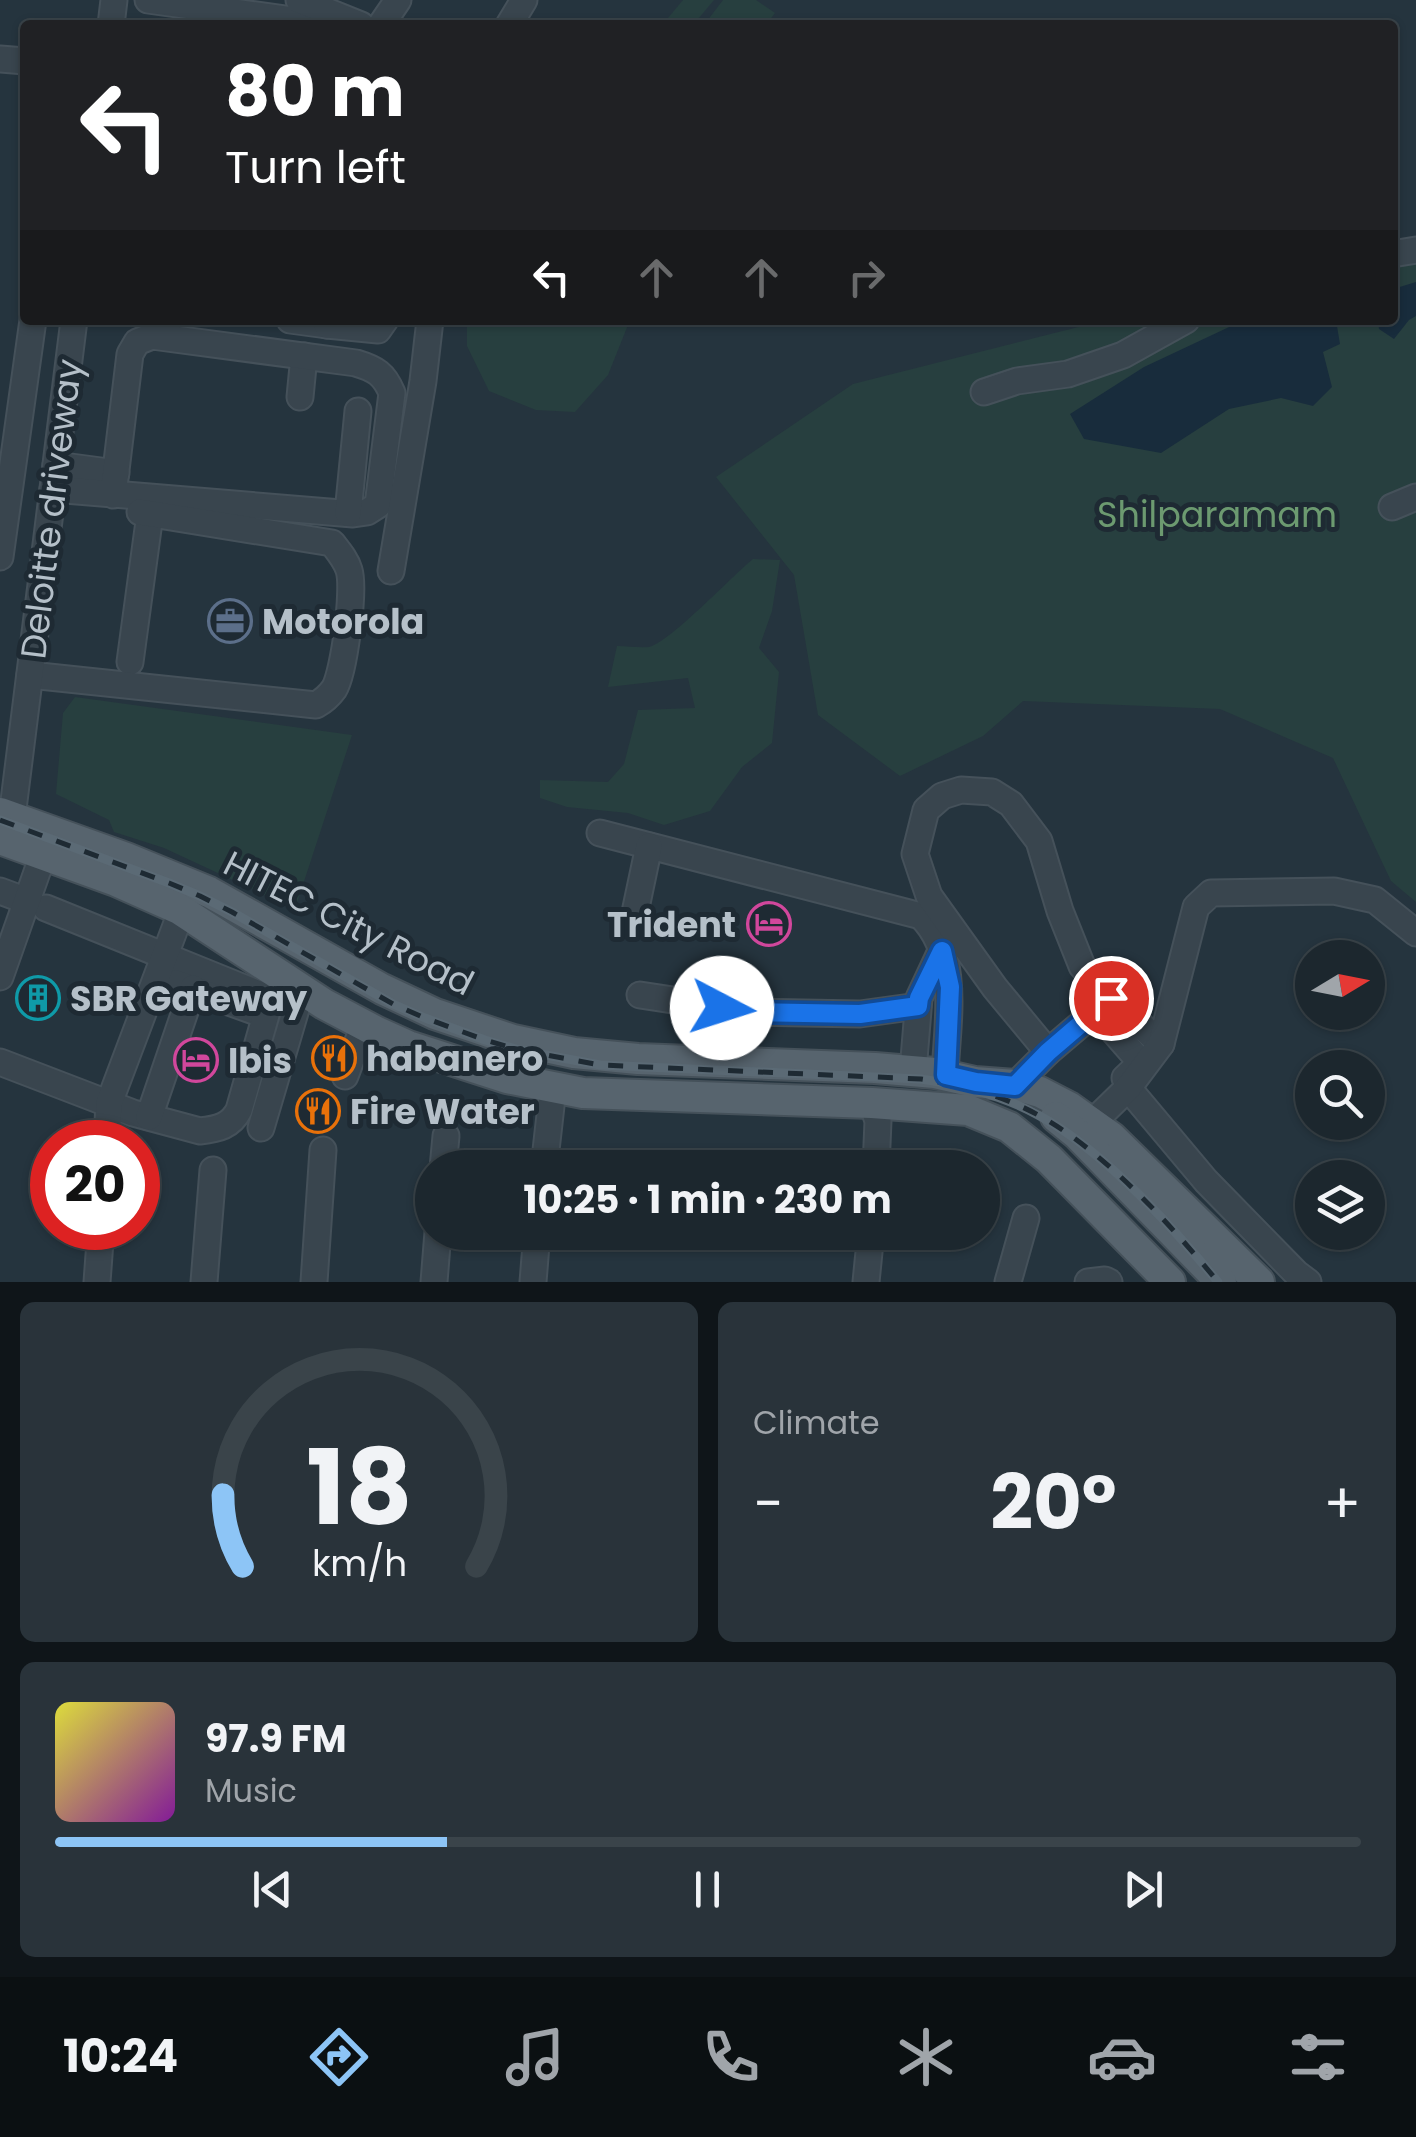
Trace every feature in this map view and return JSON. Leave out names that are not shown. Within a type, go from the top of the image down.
[{"type":"main road","name":"HITEC City Road","points":[[4,823],[43,854],[178,910],[324,1004],[364,1025],[408,1046],[508,1078],[583,1093],[872,1103],[972,1096],[1015,1086],[1040,1092],[1083,1134],[1260,1282]]},
{"type":"main road","name":"HITEC City Road","points":[[4,823],[126,858],[209,892],[382,989],[435,1014],[513,1040],[574,1053],[638,1060],[875,1068],[946,1075],[1049,1159],[1170,1282]]},
{"type":"main road","points":[[972,1096],[1023,1098],[1083,1134],[1222,1282]]},
{"type":"main road","points":[[1083,1134],[1196,1282]]},
{"type":"street","points":[[148,0],[292,20]]},
{"type":"street","points":[[299,0],[349,20]]},
{"type":"street","points":[[32,325],[2,546],[46,540]]},
{"type":"street","name":"Deloitte driveway","points":[[4,823],[30,675],[73,325]]},
{"type":"street","points":[[342,325],[378,330],[382,325]]},
{"type":"street","points":[[391,571],[429,325]]},
{"type":"street","points":[[984,392],[1068,374],[1123,355],[1177,325]]},
{"type":"street","points":[[53,484],[114,484],[348,513],[367,512],[378,505],[392,394],[386,379],[375,369],[356,363],[152,336],[137,342],[130,354],[114,484]]},
{"type":"street","points":[[300,397],[304,356]]},
{"type":"street","points":[[348,513],[358,411]]},
{"type":"street","points":[[30,675],[316,706],[336,686],[349,624],[351,576],[332,544],[150,514],[53,484]]},
{"type":"street","points":[[1392,507],[1416,497]]},
{"type":"street","points":[[130,662],[150,514]]},
{"type":"street","points":[[1048,1052],[995,988],[930,896],[916,854],[926,810],[942,796],[961,790],[992,792],[1010,804],[1039,841],[1082,966],[1140,1064],[1083,1134]]},
{"type":"street","points":[[600,833],[921,916],[938,938],[950,987],[946,1075]]},
{"type":"street","points":[[633,922],[649,846]]},
{"type":"street","points":[[0,977],[37,905],[43,854]]},
{"type":"street","points":[[1083,1134],[1128,1088],[1162,1044],[1196,907],[1212,893],[1334,890],[1375,900],[1416,933]]},
{"type":"street","points":[[0,891],[160,965],[268,1006]]},
{"type":"street","points":[[108,1120],[109,1103],[177,922],[178,910]]},
{"type":"street","points":[[912,1072],[919,998],[942,951]]},
{"type":"street","points":[[160,965],[193,988],[300,1011],[266,1125]]},
{"type":"street","points":[[148,1117],[193,988]]},
{"type":"street","points":[[640,995],[770,1013],[860,1014],[918,1006]]},
{"type":"street","points":[[1104,1004],[1162,1044]]},
{"type":"street","points":[[1015,1086],[1104,1004]]},
{"type":"street","points":[[0,1062],[148,1117],[200,1131],[226,1126],[239,1110],[268,1006]]},
{"type":"street","points":[[346,1076],[364,1025]]},
{"type":"street","points":[[546,1150],[550,1085]]},
{"type":"street","points":[[1128,1088],[1206,1181],[1308,1282]]},
{"type":"street","points":[[872,1103],[878,1121],[877,1150]]},
{"type":"street","points":[[445,1150],[446,1136]]},
{"type":"street","points":[[314,1282],[322,1150]]},
{"type":"street","points":[[204,1282],[213,1170]]},
{"type":"street","points":[[1008,1282],[1026,1218]]},
{"type":"street","points":[[97,1282],[99,1250]]},
{"type":"street","points":[[434,1282],[437,1250]]},
{"type":"street","points":[[533,1282],[536,1250]]},
{"type":"street","points":[[866,1282],[869,1250]]},
{"type":"street","points":[[1088,1282],[1109,1282]]},
{"type":"green space","points":[[683,0],[714,0],[697,20],[666,20]]},
{"type":"green space","points":[[723,0],[756,0],[775,13],[770,20],[708,20]]},
{"type":"green space","name":"Shilparamam","points":[[1416,241],[1416,902],[1391,881],[1333,758],[1220,709],[1023,701],[983,736],[900,776],[818,715],[794,575],[716,477],[853,384],[1086,325],[1398,325],[1398,246]]},
{"type":"green space","points":[[467,325],[628,325],[608,375],[575,412],[536,410],[489,391],[467,346]]},
{"type":"green space","points":[[753,559],[780,560],[772,611],[759,648],[779,672],[772,743],[742,767],[710,811],[664,825],[628,813],[567,807],[540,798],[540,780],[608,782],[624,764],[638,710],[695,708],[688,678],[608,687],[617,646],[649,647],[658,643]]},
{"type":"green space","points":[[75,697],[352,735],[295,909],[164,848],[114,832],[109,820],[56,794],[63,713]]},
{"type":"water","points":[[1416,282],[1416,316],[1394,339],[1379,325],[1398,325],[1398,287]]},
{"type":"water","points":[[1233,325],[1337,325],[1340,344],[1323,352],[1332,387],[1313,406],[1281,398],[1229,409],[1161,453],[1084,439],[1070,414],[1144,367]]},
{"type":"railway","points":[[0,820],[200,896],[393,1004],[519,1050],[600,1065],[921,1079],[1010,1102],[1062,1130],[1111,1168],[1158,1213],[1218,1282]]},
{"type":"place","name":"Motorola","points":[[230,621]]},
{"type":"place","name":"Trident","points":[[769,924]]},
{"type":"place","name":"SBR Gateway","points":[[38,998]]},
{"type":"place","name":"habanero","points":[[334,1058]]},
{"type":"place","name":"Ibis","points":[[196,1060]]},
{"type":"place","name":"Fire Water","points":[[318,1111]]},
{"type":"route","points":[[722,1008],[860,1014],[918,1006],[942,951],[950,987],[946,1075],[1015,1086],[1111,998]]}]
